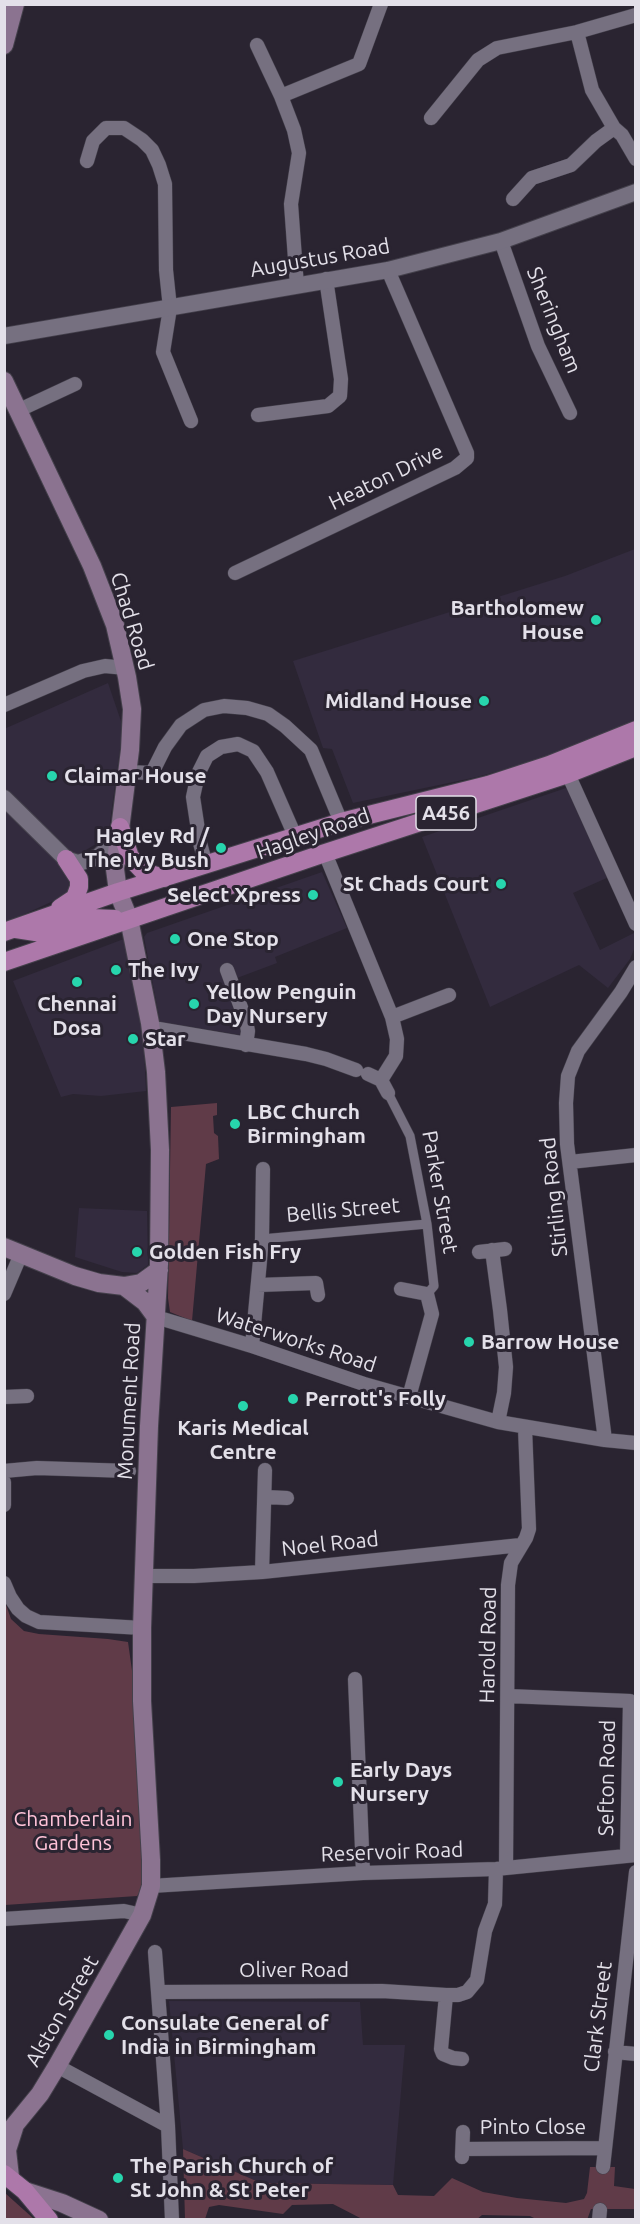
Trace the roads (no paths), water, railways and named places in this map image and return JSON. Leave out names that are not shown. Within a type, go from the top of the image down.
[{"type":"highway","name":"Hagley Road","points":[[4,962],[322,854],[568,774],[632,737]]},
{"type":"highway","name":"Hagley Road","points":[[9,930],[118,892],[295,836],[488,785],[632,737]]},
{"type":"highway","points":[[120,826],[130,857],[144,872],[164,878]]},
{"type":"highway","points":[[295,836],[299,846],[322,854]]},
{"type":"highway","points":[[48,916],[75,898],[79,886],[80,879],[66,859]]},
{"type":"highway","points":[[9,930],[42,933],[91,918],[129,919]]},
{"type":"highway","points":[[7,2176],[25,2191],[49,2220]]},
{"type":"main road","points":[[4,45],[15,5]]},
{"type":"main road","name":"Chad Road","points":[[4,381],[92,566],[115,625],[125,668],[132,709],[115,869],[118,892]]},
{"type":"main road","name":"Monument Road","points":[[118,892],[129,919],[150,1031],[156,1072],[160,1150],[159,1270],[142,1628],[142,1701],[151,1860],[150,1886],[142,1916]]},
{"type":"main road","points":[[4,1246],[75,1276],[124,1286],[141,1283],[159,1270]]},
{"type":"main road","points":[[124,1286],[145,1302],[156,1317]]},
{"type":"main road","name":"Alston Street","points":[[7,2176],[10,2132],[40,2094],[142,1916]]},
{"type":"main road","points":[[25,2191],[63,2203],[99,2220]]},
{"type":"street","points":[[281,96],[359,64],[381,4]]},
{"type":"street","points":[[431,118],[478,60],[497,48],[577,32],[636,15]]},
{"type":"street","points":[[577,32],[592,90],[614,128],[622,135],[636,159]]},
{"type":"street","points":[[257,45],[281,96],[294,130],[299,153],[291,204],[297,286]]},
{"type":"street","points":[[87,161],[93,141],[106,128],[124,128],[152,150],[165,183],[166,270],[170,308],[163,352],[191,421]]},
{"type":"street","points":[[513,199],[532,178],[571,165],[596,141],[614,128]]},
{"type":"street","name":"Augustus Road","points":[[7,332],[170,308],[388,270],[501,242],[636,192]]},
{"type":"street","name":"Sheringham","points":[[501,242],[538,346],[570,413]]},
{"type":"street","name":"Heaton Drive","points":[[235,573],[455,468],[466,458],[467,453],[388,270]]},
{"type":"street","points":[[258,415],[327,406],[340,396],[341,379],[326,279]]},
{"type":"street","points":[[17,411],[75,384]]},
{"type":"street","points":[[4,705],[83,671],[105,666],[125,668]]},
{"type":"street","points":[[127,772],[152,773],[165,747],[181,725],[204,710],[224,706],[247,708],[268,714],[311,750],[341,822]]},
{"type":"street","points":[[206,865],[193,797],[198,774],[207,756],[221,747],[238,744],[253,751],[267,772],[295,836]]},
{"type":"street","points":[[568,774],[636,924]]},
{"type":"street","points":[[4,798],[66,859],[78,863],[98,857],[109,847],[120,826]]},
{"type":"street","points":[[150,1031],[159,1029],[326,1059],[381,1080],[396,1056],[397,1039],[392,1017],[322,854]]},
{"type":"street","name":"Stirling Road","points":[[604,1440],[570,1162],[566,1103],[568,1076],[578,1051],[621,992],[635,967]]},
{"type":"street","points":[[227,970],[246,1021],[248,1031],[246,1045]]},
{"type":"street","points":[[392,1017],[449,995]]},
{"type":"street","name":"Parker Street","points":[[381,1080],[410,1132],[428,1224],[434,1286],[428,1294],[432,1314],[409,1397]]},
{"type":"street","points":[[570,1162],[636,1155]]},
{"type":"street","name":"Bellis Street","points":[[252,1347],[262,1239],[263,1169]]},
{"type":"street","name":"Bellis Street","points":[[262,1239],[428,1224]]},
{"type":"street","points":[[492,1250],[501,1310],[506,1367],[504,1394],[498,1422]]},
{"type":"street","points":[[4,1294],[21,1254]]},
{"type":"street","points":[[258,1285],[316,1282],[318,1295]]},
{"type":"street","points":[[402,1289],[428,1294]]},
{"type":"street","name":"Waterworks Road","points":[[156,1317],[409,1397],[498,1422],[525,1428],[636,1443]]},
{"type":"street","points":[[4,1397],[27,1396]]},
{"type":"street","name":"Harold Road","points":[[446,1995],[466,1992],[477,1980],[485,1931],[495,1904],[501,1869],[508,1696],[508,1585],[511,1563],[526,1538],[529,1528],[525,1428]]},
{"type":"street","points":[[4,1471],[37,1468],[129,1471]]},
{"type":"street","points":[[262,1572],[265,1470]]},
{"type":"street","points":[[4,1482],[4,1505]]},
{"type":"street","points":[[266,1497],[287,1498]]},
{"type":"street","name":"Noel Road","points":[[143,1576],[262,1572],[521,1545]]},
{"type":"street","points":[[4,1583],[18,1609],[39,1623],[142,1628]]},
{"type":"street","points":[[355,1679],[363,1873]]},
{"type":"street","name":"Sefton Road","points":[[508,1696],[630,1701],[631,1856]]},
{"type":"street","name":"Reservoir Road","points":[[150,1886],[363,1873],[501,1869],[631,1856]]},
{"type":"street","name":"Clark Street","points":[[603,2167],[636,1872]]},
{"type":"street","points":[[4,1920],[124,1911],[142,1916]]},
{"type":"street","points":[[155,1952],[168,2126],[172,2220]]},
{"type":"street","name":"Oliver Road","points":[[158,1992],[382,1991],[446,1995]]},
{"type":"street","points":[[446,1995],[441,2049],[448,2057],[462,2059]]},
{"type":"street","points":[[615,2052],[636,2054]]},
{"type":"street","points":[[57,2066],[168,2126]]},
{"type":"street","name":"Pinto Close","points":[[463,2132],[463,2153],[604,2148]]},
{"type":"place","name":"Bartholomew House","points":[[596,620]]},
{"type":"place","name":"Midland House","points":[[484,701]]},
{"type":"place","name":"Claimar House","points":[[52,776]]},
{"type":"place","name":"Hagley Rd / The Ivy Bush","points":[[221,848]]},
{"type":"place","name":"St Chads Court","points":[[501,884]]},
{"type":"place","name":"Select Xpress","points":[[313,895]]},
{"type":"place","name":"One Stop","points":[[175,939]]},
{"type":"place","name":"The Ivy","points":[[116,970]]},
{"type":"place","name":"Chennai Dosa","points":[[77,982]]},
{"type":"place","name":"Yellow Penguin Day Nursery","points":[[194,1004]]},
{"type":"place","name":"Star","points":[[133,1039]]},
{"type":"place","name":"LBC Church Birmingham","points":[[235,1124]]},
{"type":"place","name":"Golden Fish Fry","points":[[137,1252]]},
{"type":"place","name":"Barrow House","points":[[469,1342]]},
{"type":"place","name":"Perrott's Folly","points":[[293,1399]]},
{"type":"place","name":"Karis Medical Centre","points":[[243,1406]]},
{"type":"place","name":"Early Days Nursery","points":[[338,1782]]},
{"type":"place","name":"Consulate General of India in Birmingham","points":[[109,2035]]},
{"type":"place","name":"The Parish Church of St John & St Peter","points":[[118,2178]]},
{"type":"park label","name":"Chamberlain Gardens","points":[[73,1831]]}]
